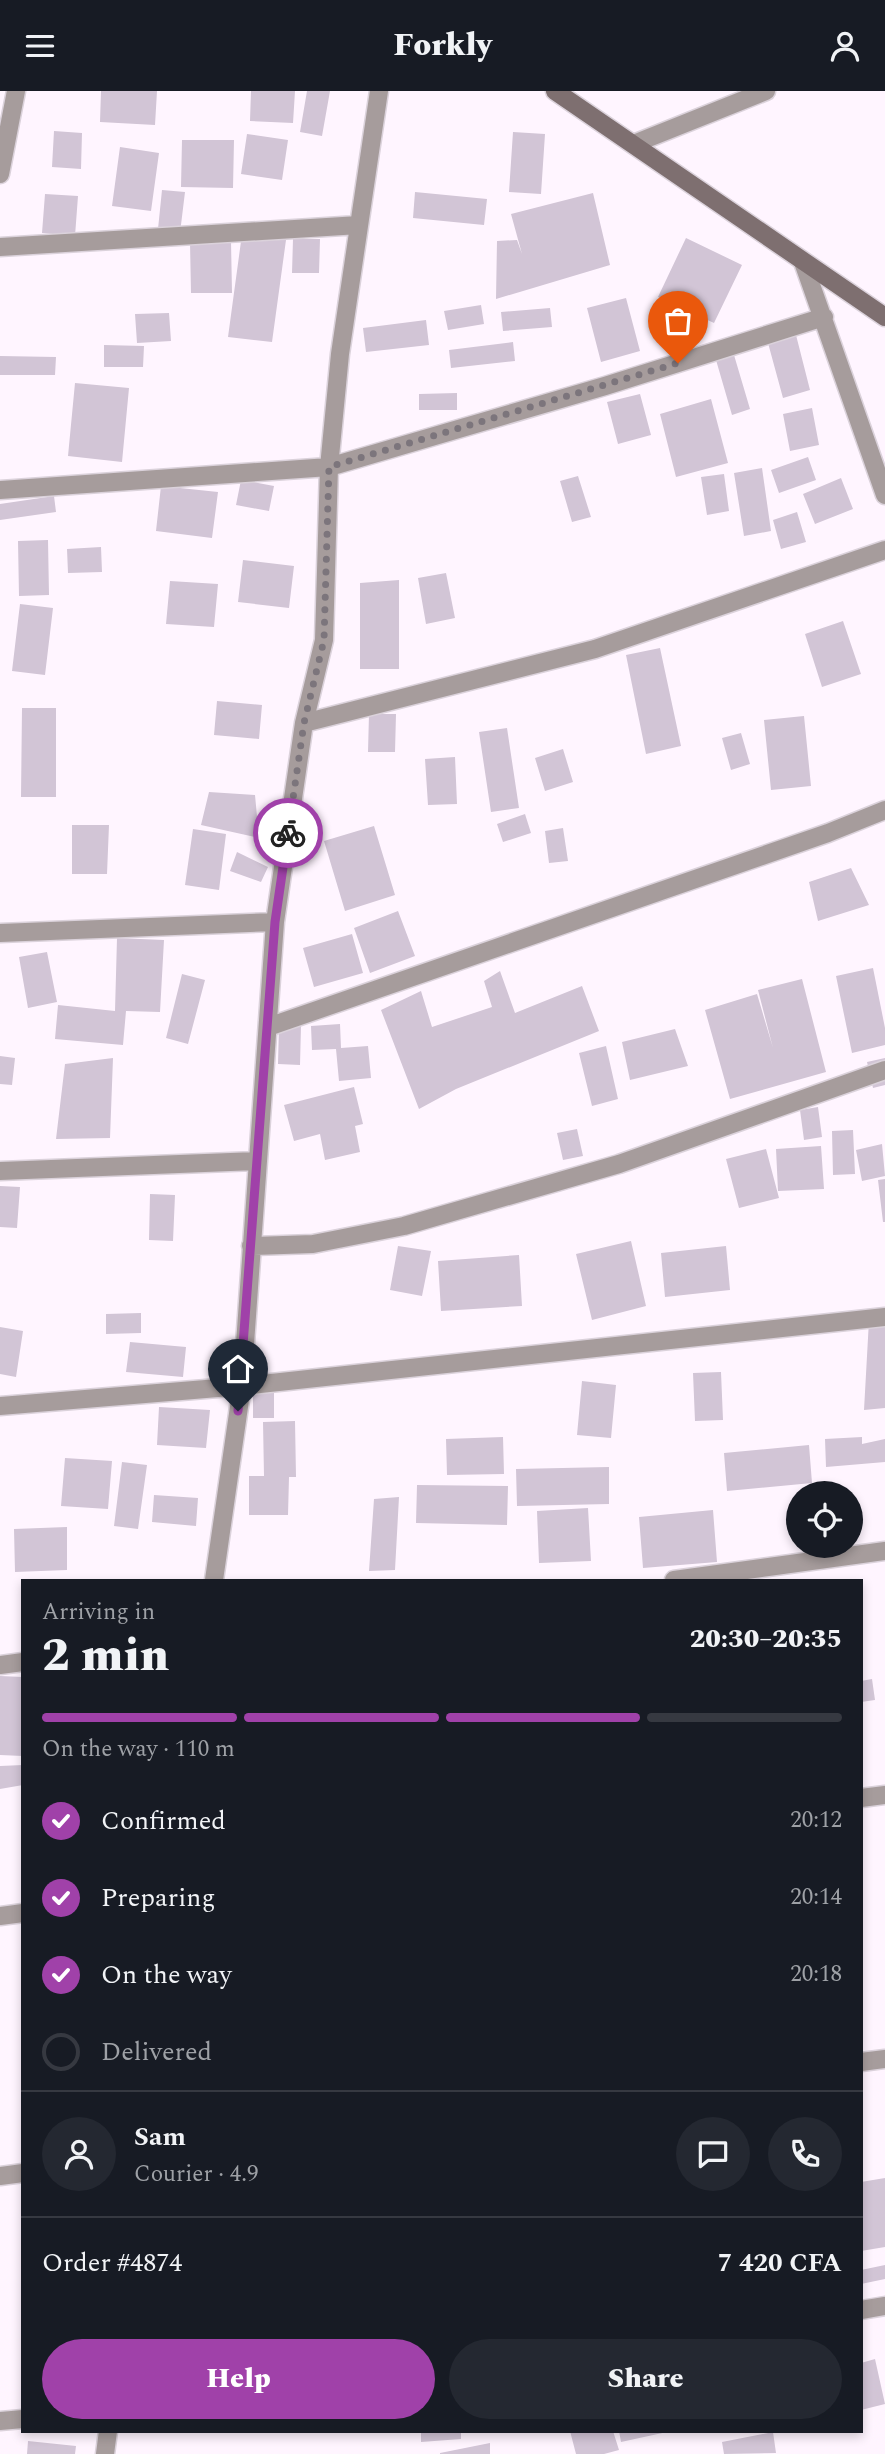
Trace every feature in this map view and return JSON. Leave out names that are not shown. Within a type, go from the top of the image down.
[{"type":"street","points":[[0,174],[16,91]]},
{"type":"street","points":[[214,1579],[242,1386],[275,922],[304,723],[324,640],[329,467],[340,354],[379,91]]},
{"type":"street","points":[[555,91],[636,143],[885,317]]},
{"type":"street","points":[[636,143],[766,91]]},
{"type":"street","points":[[0,247],[359,225]]},
{"type":"street","points":[[803,262],[885,495]]},
{"type":"street","points":[[0,490],[329,467],[605,386],[824,317]]},
{"type":"street","points":[[304,723],[596,649],[885,550]]},
{"type":"street","points":[[268,1027],[828,834],[885,810]]},
{"type":"street","points":[[0,933],[275,922]]},
{"type":"street","points":[[251,1247],[313,1244],[404,1226],[619,1164],[885,1070]]},
{"type":"street","points":[[0,1171],[258,1161]]},
{"type":"street","points":[[0,1406],[242,1386],[885,1317]]},
{"type":"street","points":[[681,1579],[885,1551]]},
{"type":"street","points":[[0,1665],[21,1662]]},
{"type":"street","points":[[863,1798],[885,1795]]},
{"type":"street","points":[[0,1916],[21,1913]]},
{"type":"street","points":[[863,2062],[885,2059]]},
{"type":"street","points":[[0,2176],[21,2173]]},
{"type":"street","points":[[863,2310],[885,2306]]},
{"type":"street","points":[[0,2421],[21,2419]]},
{"type":"street","points":[[105,2454],[108,2433]]},
{"type":"building","points":[[101,91],[157,91],[155,125],[100,122]]},
{"type":"building","points":[[251,91],[295,91],[293,123],[250,121]]},
{"type":"building","points":[[307,91],[330,91],[322,136],[300,132]]},
{"type":"building","points":[[54,131],[82,133],[81,169],[52,167]]},
{"type":"building","points":[[513,132],[545,134],[541,194],[509,192]]},
{"type":"building","points":[[247,134],[288,140],[282,180],[241,174]]},
{"type":"building","points":[[182,140],[234,140],[233,188],[181,187]]},
{"type":"building","points":[[120,147],[159,153],[151,211],[112,206]]},
{"type":"building","points":[[162,190],[185,192],[180,233],[158,229]]},
{"type":"building","points":[[415,192],[487,199],[484,225],[413,218]]},
{"type":"building","points":[[593,193],[610,265],[496,299],[497,241],[517,240],[522,254],[511,214]]},
{"type":"building","points":[[45,194],[78,196],[75,236],[42,233]]},
{"type":"building","points":[[242,234],[286,240],[272,342],[228,337]]},
{"type":"building","points":[[686,238],[742,265],[714,323],[658,297]]},
{"type":"building","points":[[293,239],[320,239],[319,273],[292,273]]},
{"type":"building","points":[[231,241],[232,293],[191,293],[190,242]]},
{"type":"building","points":[[626,298],[640,351],[601,362],[587,308]]},
{"type":"building","points":[[481,305],[484,324],[448,330],[444,311]]},
{"type":"building","points":[[550,308],[552,327],[503,331],[501,312]]},
{"type":"building","points":[[169,313],[171,341],[137,343],[135,314]]},
{"type":"building","points":[[426,320],[429,345],[366,352],[363,328]]},
{"type":"building","points":[[796,335],[810,390],[783,398],[768,343]]},
{"type":"building","points":[[513,342],[515,361],[451,368],[449,350]]},
{"type":"building","points":[[104,345],[144,346],[143,367],[104,367]]},
{"type":"building","points":[[734,355],[750,409],[732,415],[716,360]]},
{"type":"building","points":[[0,356],[56,357],[55,375],[0,375]]},
{"type":"building","points":[[75,383],[129,388],[122,462],[68,456]]},
{"type":"building","points":[[457,393],[457,410],[419,410],[419,394]]},
{"type":"building","points":[[640,394],[651,435],[618,444],[607,402]]},
{"type":"building","points":[[711,399],[728,463],[676,477],[660,414]]},
{"type":"building","points":[[812,408],[819,445],[790,451],[783,414]]},
{"type":"building","points":[[808,457],[816,480],[779,493],[771,470]]},
{"type":"building","points":[[762,468],[771,531],[744,536],[734,473]]},
{"type":"building","points":[[724,474],[729,511],[707,515],[701,477]]},
{"type":"building","points":[[578,476],[591,517],[572,522],[560,481]]},
{"type":"building","points":[[841,478],[853,509],[815,524],[803,494]]},
{"type":"building","points":[[241,480],[274,486],[269,511],[236,505]]},
{"type":"building","points":[[161,486],[218,492],[212,538],[156,531]]},
{"type":"building","points":[[54,496],[56,512],[0,520],[0,504]]},
{"type":"building","points":[[797,512],[806,542],[781,549],[773,520]]},
{"type":"building","points":[[48,540],[49,595],[19,596],[18,541]]},
{"type":"building","points":[[101,547],[102,572],[68,573],[67,549]]},
{"type":"building","points":[[243,560],[294,566],[289,608],[238,602]]},
{"type":"building","points":[[446,573],[455,618],[426,624],[418,578]]},
{"type":"building","points":[[399,580],[399,669],[360,669],[360,583]]},
{"type":"building","points":[[170,581],[218,584],[214,627],[166,624]]},
{"type":"building","points":[[20,604],[53,608],[45,675],[12,671]]},
{"type":"building","points":[[843,621],[861,674],[822,687],[805,634]]},
{"type":"building","points":[[660,648],[681,746],[646,754],[626,655]]},
{"type":"building","points":[[217,701],[262,705],[259,739],[214,735]]},
{"type":"building","points":[[22,708],[56,708],[56,797],[21,797]]},
{"type":"building","points":[[369,714],[396,714],[395,752],[368,752]]},
{"type":"building","points":[[804,716],[811,786],[771,790],[764,720]]},
{"type":"building","points":[[507,728],[519,808],[491,812],[479,732]]},
{"type":"building","points":[[741,733],[750,764],[731,770],[722,738]]},
{"type":"building","points":[[563,749],[573,782],[545,791],[535,758]]},
{"type":"building","points":[[455,757],[457,804],[428,805],[425,759]]},
{"type":"building","points":[[209,792],[255,795],[259,838],[201,825]]},
{"type":"building","points":[[525,814],[531,833],[503,842],[497,824]]},
{"type":"building","points":[[72,825],[109,825],[107,874],[72,874]]},
{"type":"building","points":[[374,826],[395,895],[345,911],[324,841]]},
{"type":"building","points":[[563,828],[568,861],[549,863],[545,831]]},
{"type":"building","points":[[193,829],[226,834],[219,890],[185,885]]},
{"type":"building","points":[[237,852],[268,867],[261,882],[230,871]]},
{"type":"building","points":[[851,868],[869,905],[818,921],[809,882]]},
{"type":"building","points":[[398,911],[415,956],[370,973],[354,928]]},
{"type":"building","points":[[352,934],[363,973],[314,987],[303,948]]},
{"type":"building","points":[[117,938],[164,940],[160,1012],[126,1011],[123,1045],[55,1039],[58,1005],[115,1011]]},
{"type":"building","points":[[47,952],[57,1002],[28,1008],[19,957]]},
{"type":"building","points":[[873,968],[885,1028],[885,1045],[852,1053],[836,976]]},
{"type":"building","points":[[500,971],[515,1013],[582,986],[599,1031],[456,1089],[419,1109],[381,1010],[421,991],[432,1027],[492,1007],[484,981]]},
{"type":"building","points":[[182,974],[205,980],[188,1044],[166,1038]]},
{"type":"building","points":[[802,979],[826,1072],[730,1099],[705,1010],[757,994],[773,1048],[758,990]]},
{"type":"building","points":[[340,1024],[341,1048],[368,1046],[371,1078],[339,1081],[336,1049],[312,1050],[311,1026]]},
{"type":"building","points":[[279,1025],[301,1025],[300,1065],[278,1064]]},
{"type":"building","points":[[675,1029],[688,1066],[630,1080],[622,1042]]},
{"type":"building","points":[[606,1046],[618,1099],[592,1106],[579,1053]]},
{"type":"building","points":[[0,1056],[15,1058],[12,1085],[0,1084]]},
{"type":"building","points":[[113,1058],[110,1138],[56,1139],[65,1064]]},
{"type":"building","points":[[885,1058],[885,1085],[873,1088],[867,1062]]},
{"type":"building","points":[[354,1087],[363,1124],[355,1126],[360,1152],[325,1160],[320,1134],[294,1141],[284,1105]]},
{"type":"building","points":[[818,1107],[822,1137],[804,1140],[800,1110]]},
{"type":"building","points":[[577,1129],[583,1156],[563,1160],[557,1133]]},
{"type":"building","points":[[853,1130],[855,1174],[833,1175],[832,1131]]},
{"type":"building","points":[[882,1144],[885,1176],[862,1181],[856,1150]]},
{"type":"building","points":[[821,1146],[824,1189],[778,1191],[776,1149]]},
{"type":"building","points":[[766,1149],[779,1198],[739,1208],[726,1159]]},
{"type":"building","points":[[885,1179],[885,1222],[883,1222],[878,1180]]},
{"type":"building","points":[[0,1186],[20,1187],[17,1228],[0,1227]]},
{"type":"building","points":[[150,1194],[175,1195],[173,1241],[149,1240]]},
{"type":"building","points":[[631,1241],[646,1306],[592,1320],[576,1254]]},
{"type":"building","points":[[398,1246],[431,1251],[422,1296],[390,1290]]},
{"type":"building","points":[[726,1246],[730,1290],[665,1297],[661,1253]]},
{"type":"building","points":[[519,1255],[522,1306],[441,1311],[438,1261]]},
{"type":"building","points":[[141,1313],[141,1333],[106,1334],[106,1314]]},
{"type":"building","points":[[869,1320],[885,1320],[885,1408],[864,1410]]},
{"type":"building","points":[[0,1327],[23,1331],[16,1377],[0,1374]]},
{"type":"building","points":[[130,1342],[186,1347],[183,1377],[126,1372]]},
{"type":"building","points":[[721,1372],[723,1420],[695,1421],[693,1373]]},
{"type":"building","points":[[582,1381],[616,1385],[611,1438],[577,1435]]},
{"type":"building","points":[[253,1393],[274,1393],[274,1418],[253,1418]]},
{"type":"building","points":[[159,1407],[210,1410],[206,1448],[157,1445]]},
{"type":"building","points":[[295,1421],[296,1477],[289,1477],[288,1515],[249,1515],[249,1476],[264,1476],[263,1422]]},
{"type":"building","points":[[503,1437],[504,1474],[447,1475],[446,1439]]},
{"type":"building","points":[[862,1437],[862,1444],[885,1439],[885,1462],[826,1467],[825,1439]]},
{"type":"building","points":[[809,1445],[812,1481],[786,1481],[786,1485],[727,1491],[724,1453]]},
{"type":"building","points":[[65,1458],[112,1461],[108,1509],[61,1506]]},
{"type":"building","points":[[122,1462],[147,1465],[138,1529],[114,1526]]},
{"type":"building","points":[[609,1467],[609,1504],[517,1506],[516,1469]]},
{"type":"building","points":[[417,1485],[508,1486],[507,1525],[416,1523]]},
{"type":"building","points":[[154,1495],[198,1498],[196,1526],[152,1522]]},
{"type":"building","points":[[399,1497],[395,1570],[369,1571],[374,1499]]},
{"type":"building","points":[[588,1508],[591,1561],[539,1563],[537,1511]]},
{"type":"building","points":[[713,1510],[717,1562],[643,1568],[639,1517]]},
{"type":"building","points":[[67,1527],[67,1570],[15,1572],[14,1529]]},
{"type":"building","points":[[0,1676],[21,1677],[21,1756],[0,1755]]},
{"type":"building","points":[[872,1679],[875,1700],[863,1702],[863,1681]]},
{"type":"building","points":[[21,1765],[21,1785],[0,1789],[0,1766]]},
{"type":"building","points":[[885,2178],[885,2247],[863,2251],[863,2182]]},
{"type":"building","points":[[885,2265],[885,2279],[863,2284],[863,2270]]},
{"type":"building","points":[[875,2359],[885,2404],[863,2410],[863,2362]]},
{"type":"building","points":[[421,2433],[461,2433],[461,2439],[421,2442]]},
{"type":"building","points":[[571,2433],[614,2433],[619,2450],[604,2454],[576,2454]]},
{"type":"building","points":[[619,2433],[662,2433],[621,2442]]},
{"type":"building","points":[[773,2433],[776,2453],[724,2454],[722,2442]]},
{"type":"building","points":[[28,2441],[76,2446],[75,2454],[27,2454]]},
{"type":"building","points":[[490,2443],[490,2454],[440,2454],[440,2453]]},
{"type":"way so far","points":[[288,833],[304,723],[324,640],[329,467],[678,363]]},
{"type":"route","points":[[238,1411],[242,1386],[275,922],[288,833]]}]
